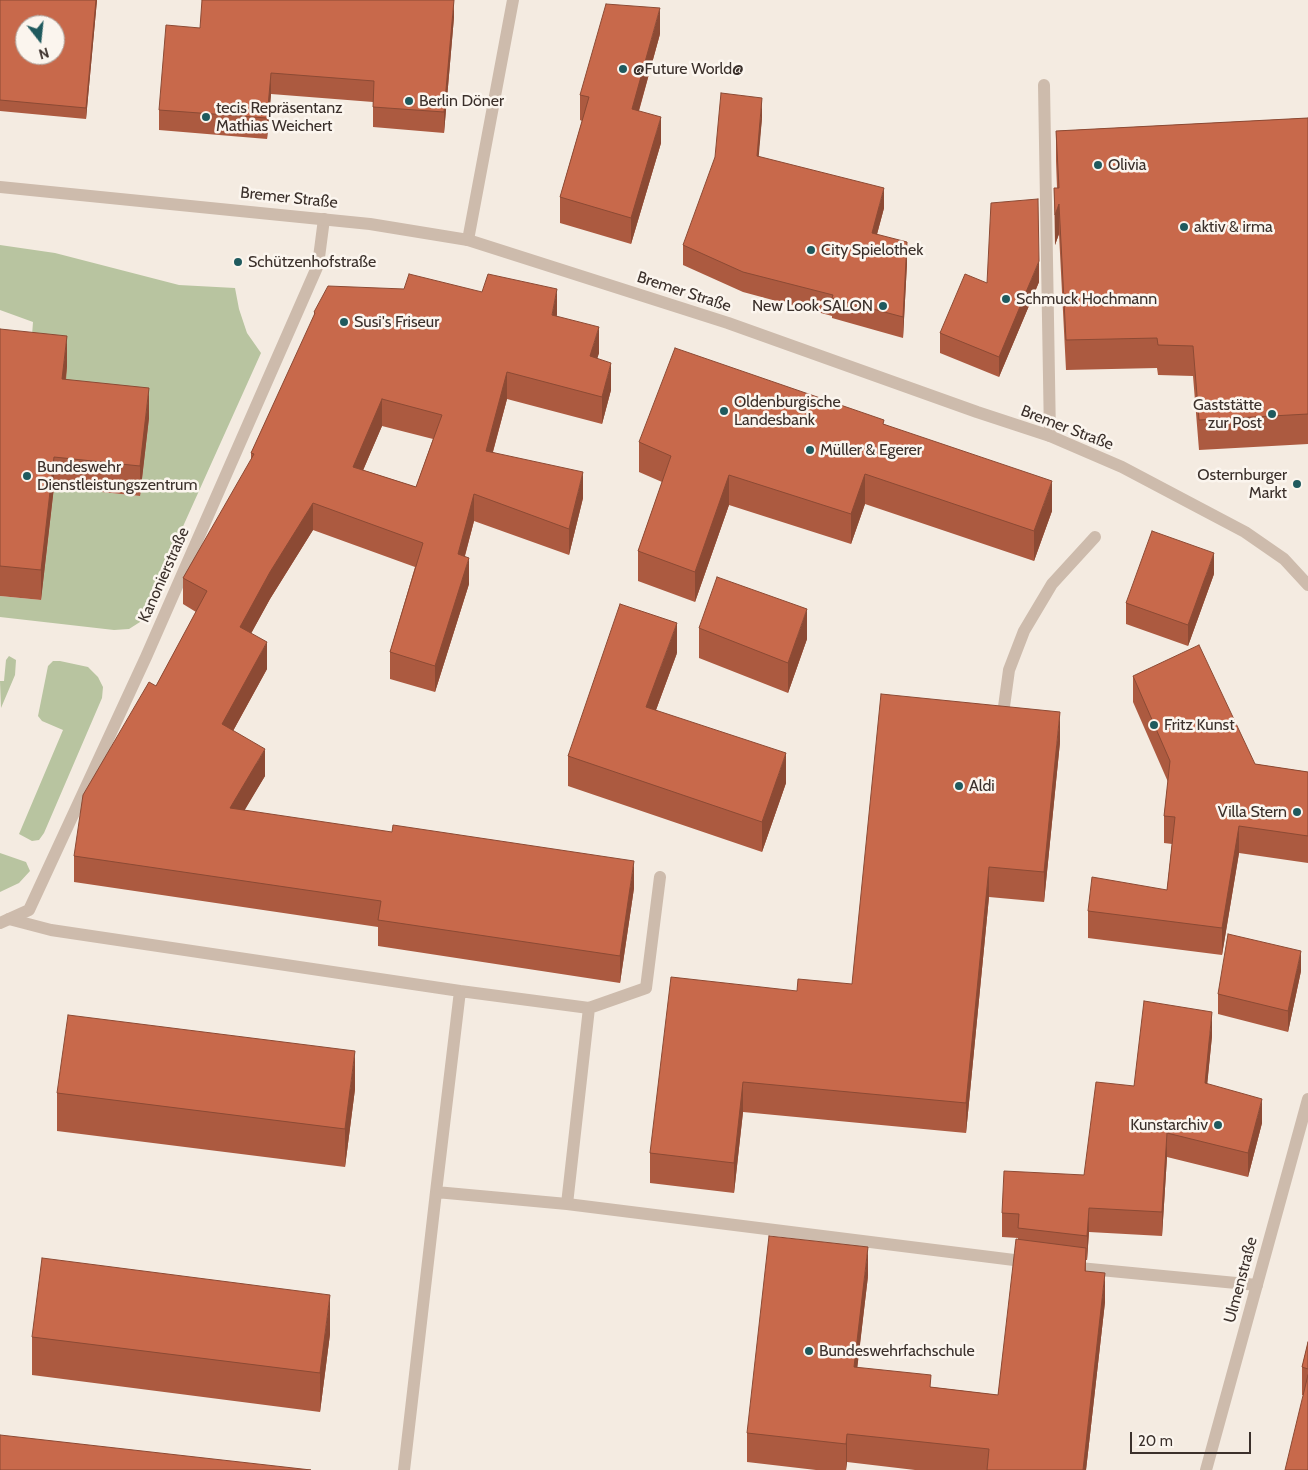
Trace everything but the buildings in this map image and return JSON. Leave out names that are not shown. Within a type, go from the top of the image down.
[{"type":"street","points":[[468,240],[513,0]]},
{"type":"street","points":[[1044,85],[1050,436]]},
{"type":"street","name":"Bremer Straße","points":[[0,187],[324,218],[468,240],[728,323],[968,409],[1050,436],[1122,467],[1245,532],[1284,559],[1308,585]]},
{"type":"street","name":"Kanonierstraße","points":[[5,921],[29,910],[146,657],[318,265],[324,218]]},
{"type":"street","points":[[1003,714],[1009,670],[1024,631],[1052,584],[1095,537]]},
{"type":"street","points":[[5,921],[51,930],[460,991],[589,1008],[646,988],[660,877]]},
{"type":"street","points":[[404,1470],[460,991]]},
{"type":"street","points":[[567,1204],[589,1008]]},
{"type":"street","name":"Ulmenstraße","points":[[1206,1470],[1308,1099]]},
{"type":"street","points":[[436,1192],[567,1204],[1047,1264],[1257,1285]]},
{"type":"green space","points":[[0,245],[55,253],[179,285],[235,288],[239,309],[247,333],[261,353],[140,622],[129,629],[114,630],[0,617],[0,596],[41,600],[54,487],[140,496],[149,418],[98,413],[30,362],[33,322],[0,310]]},
{"type":"green space","points":[[9,656],[16,660],[15,675],[1,708],[0,681],[4,681],[6,660]]},
{"type":"green space","points":[[53,661],[88,667],[98,677],[103,687],[102,698],[44,833],[39,840],[32,841],[19,834],[63,730],[42,721],[38,716],[48,666]]},
{"type":"green space","points":[[0,853],[26,862],[30,871],[19,883],[0,892]]},
{"type":"place","name":"@Future World@","points":[[623,69]]},
{"type":"place","name":"Berlin Döner","points":[[409,101]]},
{"type":"place","name":"tecis Repräsentanz Mathias Weichert","points":[[206,117]]},
{"type":"place","name":"Olivia","points":[[1098,165]]},
{"type":"place","name":"aktiv & irma","points":[[1184,227]]},
{"type":"place","name":"City Spielothek","points":[[811,250]]},
{"type":"place","name":"Schützenhofstraße","points":[[238,262]]},
{"type":"place","name":"Schmuck Hochmann","points":[[1006,299]]},
{"type":"place","name":"New Look SALON","points":[[883,306]]},
{"type":"place","name":"Susi's Friseur","points":[[344,322]]},
{"type":"place","name":"Oldenburgische Landesbank","points":[[724,411]]},
{"type":"place","name":"Gaststätte zur Post","points":[[1272,414]]},
{"type":"place","name":"Müller & Egerer","points":[[810,450]]},
{"type":"place","name":"Bundeswehr Dienstleistungszentrum","points":[[27,476]]},
{"type":"place","name":"Osternburger Markt","points":[[1297,484]]},
{"type":"place","name":"Fritz Kunst","points":[[1154,725]]},
{"type":"place","name":"Aldi","points":[[959,786]]},
{"type":"place","name":"Villa Stern","points":[[1297,812]]},
{"type":"place","name":"Kunstarchiv","points":[[1218,1125]]},
{"type":"place","name":"Bundeswehrfachschule","points":[[809,1351]]}]
